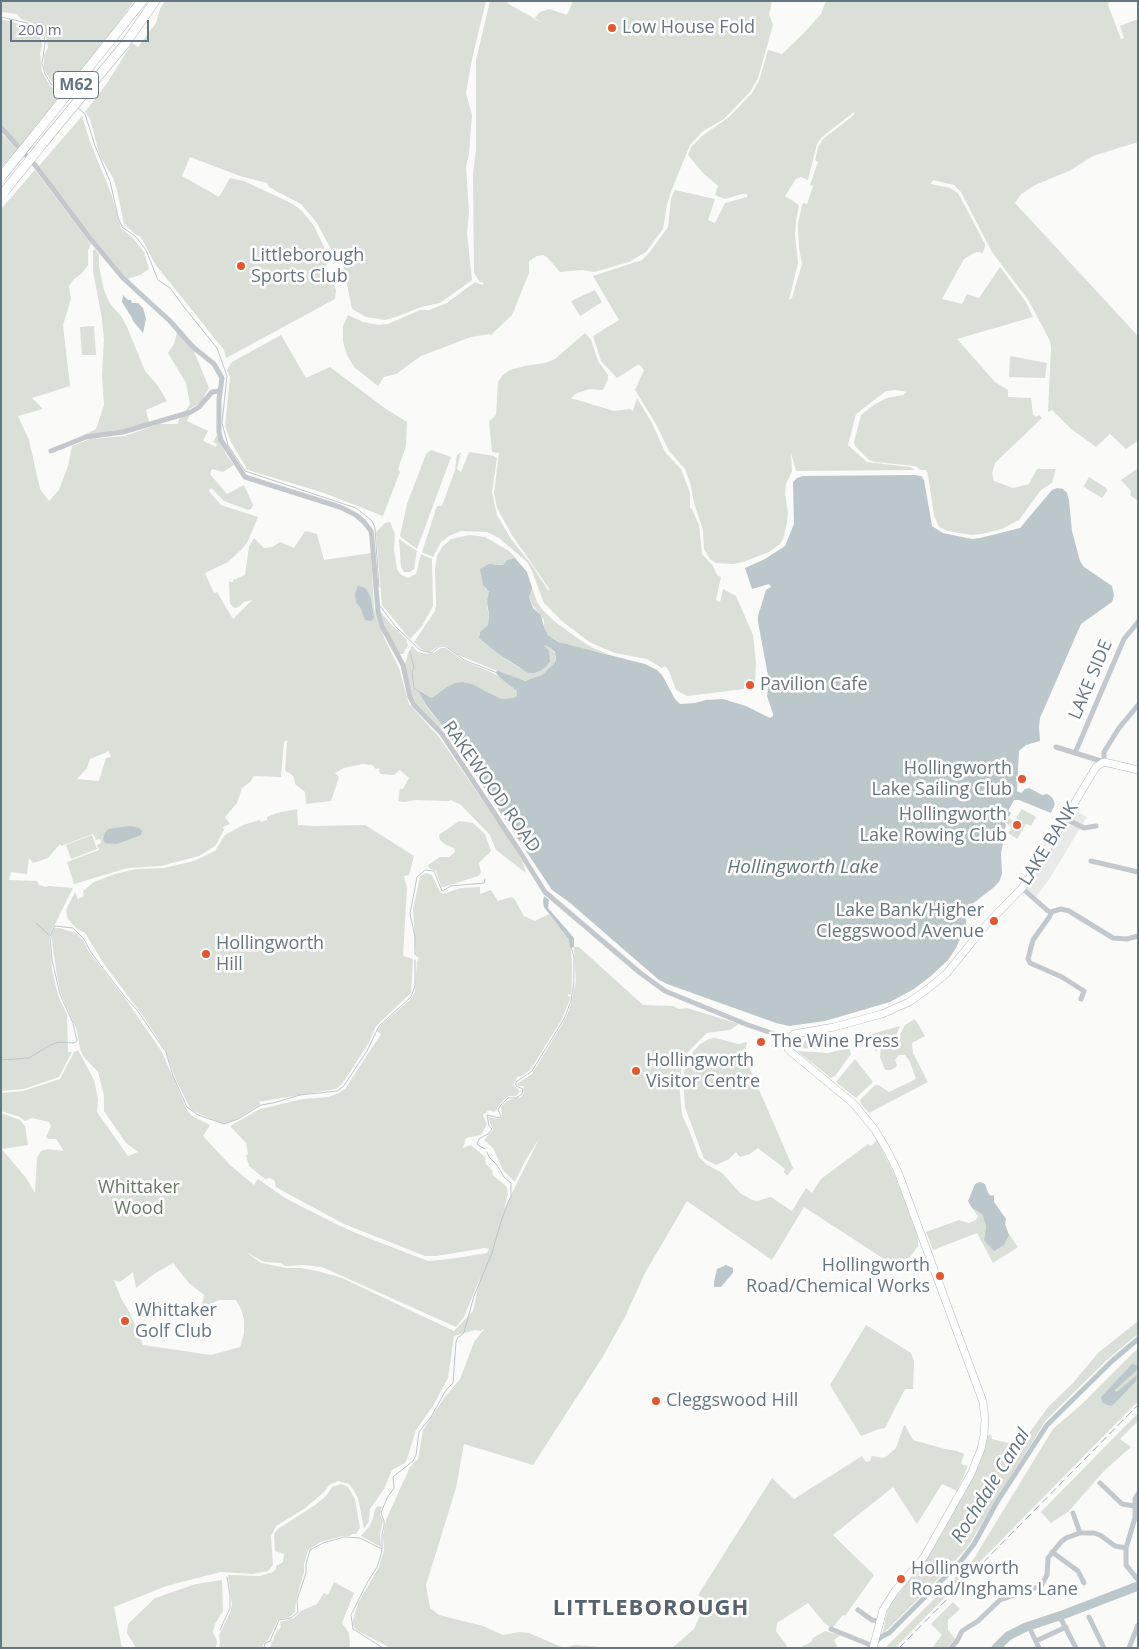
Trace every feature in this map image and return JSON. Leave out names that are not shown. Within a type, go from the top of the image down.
[{"type":"highway","name":"M62","points":[[1,177],[142,1]]},
{"type":"highway","name":"M62","points":[[3,194],[125,44],[155,1]]},
{"type":"main road","name":"LAKE BANK","points":[[789,1039],[794,1034],[834,1027],[882,1014],[909,1002],[946,974],[1004,905],[1022,888],[1066,819],[1081,789],[1096,767],[1104,762]]},
{"type":"main road","points":[[1104,762],[1138,770]]},
{"type":"main road","points":[[789,1039],[787,1043],[788,1049],[854,1104],[875,1130],[887,1150],[898,1172],[983,1402],[984,1435],[981,1449],[971,1474],[924,1556],[895,1591],[883,1610],[871,1646]]},
{"type":"street","name":"RAKEWOOD ROAD","points":[[1,128],[35,164],[89,237],[123,278],[170,321],[193,347],[214,364],[222,378],[219,391],[219,432],[221,440],[245,476],[340,507],[356,515],[371,531],[378,612],[382,626],[403,666],[410,697],[425,718],[442,734],[545,892],[639,972],[665,991],[740,1022],[789,1039]]},
{"type":"street","points":[[51,451],[86,437],[123,432],[190,412],[199,407],[212,392],[219,391]]},
{"type":"street","name":"LAKE SIDE","points":[[1075,753],[1124,639],[1138,622]]},
{"type":"street","points":[[1056,747],[1104,762],[1104,752],[1119,728],[1138,705]]},
{"type":"street","points":[[1066,819],[1084,828],[1096,826]]},
{"type":"street","points":[[1092,861],[1138,872]]},
{"type":"street","points":[[1022,888],[1051,912]]},
{"type":"street","points":[[1051,912],[1061,909],[1069,911],[1113,938],[1127,939],[1138,936]]},
{"type":"street","points":[[1051,912],[1033,940],[1028,959],[1030,964],[1062,977],[1084,991],[1081,999]]},
{"type":"street","points":[[1103,1485],[1122,1504],[1134,1506]]},
{"type":"street","points":[[1138,1494],[1134,1506],[1135,1518],[1126,1548],[1126,1566],[1138,1579]]},
{"type":"street","points":[[1073,1513],[1080,1533]]},
{"type":"street","points":[[951,1648],[962,1631],[978,1621],[1000,1600],[1041,1586],[1046,1578],[1047,1562],[1052,1552],[1061,1542],[1080,1533],[1094,1532],[1115,1546],[1126,1548]]},
{"type":"street","points":[[1052,1552],[1078,1571],[1083,1582],[1089,1578]]},
{"type":"street","points":[[858,1610],[872,1620],[879,1621]]},
{"type":"street","points":[[1089,1617],[1104,1648]]},
{"type":"street","points":[[1061,1619],[1076,1648]]},
{"type":"street","points":[[1131,1646],[1138,1625]]},
{"type":"street","points":[[1036,1642],[1066,1627]]},
{"type":"street","points":[[831,1629],[871,1646]]},
{"type":"street","points":[[1031,1631],[1039,1648]]},
{"type":"shaded area","points":[[1074,810],[1087,817],[1048,881],[1036,897],[1025,888]]},
{"type":"green space","points":[[1,1],[134,1],[67,94],[51,81],[44,69],[44,55],[48,48],[43,30],[40,26],[21,19],[17,14],[1,12]]},
{"type":"green space","points":[[165,1],[486,1],[466,93],[472,115],[466,167],[469,212],[467,233],[472,280],[440,303],[421,307],[385,320],[366,317],[352,309],[342,260],[333,253],[317,223],[301,204],[269,187],[267,183],[240,176],[190,157],[182,176],[219,197],[230,178],[244,181],[293,204],[302,211],[314,226],[324,247],[327,269],[336,290],[335,299],[226,358],[224,350],[155,264],[141,237],[124,224],[113,178],[100,156],[90,119],[85,112],[108,82],[132,43],[138,47],[156,23],[160,9]]},
{"type":"green space","points":[[490,1],[508,1],[507,3],[542,23],[535,18],[540,12],[549,9],[567,15],[573,1],[772,1],[769,14],[773,25],[758,78],[750,92],[724,119],[703,131],[690,145],[672,189],[663,229],[646,252],[629,262],[594,272],[582,270],[560,272],[547,257],[543,255],[537,256],[529,261],[529,273],[512,315],[491,335],[471,337],[421,356],[396,374],[384,377],[378,386],[354,367],[347,355],[343,342],[343,326],[348,315],[363,322],[378,325],[388,324],[420,310],[429,310],[447,303],[475,282],[482,285],[484,283],[480,282],[474,273],[473,173],[476,150],[476,60]]},
{"type":"green space","points":[[826,1],[1109,1],[1108,5],[1121,39],[1124,38],[1120,26],[1138,19],[1138,142],[1093,156],[1069,171],[1035,185],[1021,194],[1015,203],[1138,336],[1138,441],[1126,449],[1110,434],[1096,447],[1070,428],[1052,410],[1048,412],[1050,341],[1029,301],[992,252],[961,192],[954,185],[933,180],[931,184],[950,188],[958,193],[985,244],[982,254],[976,252],[964,259],[942,299],[962,304],[967,294],[979,298],[1000,267],[1026,302],[1033,317],[957,339],[995,382],[1008,390],[1008,397],[1031,398],[1033,414],[1036,417],[1039,415],[1042,418],[995,463],[992,473],[994,481],[1013,488],[1029,484],[1037,469],[1056,469],[1052,483],[1041,490],[1019,520],[1002,529],[971,535],[948,531],[939,527],[934,515],[926,470],[920,470],[916,466],[874,462],[868,459],[855,446],[854,442],[861,415],[875,404],[887,398],[903,395],[907,392],[886,391],[856,414],[848,445],[867,462],[910,467],[915,470],[796,471],[791,453],[792,471],[786,484],[785,494],[788,513],[787,523],[780,544],[769,552],[743,562],[734,564],[716,563],[710,559],[704,549],[703,530],[685,469],[669,451],[656,424],[635,390],[644,370],[639,364],[617,378],[601,361],[593,336],[619,320],[593,276],[642,260],[649,253],[668,227],[671,198],[675,190],[715,199],[708,220],[715,223],[725,203],[747,197],[747,194],[742,194],[725,199],[715,195],[718,186],[703,173],[688,155],[691,147],[702,136],[729,117],[752,93],[759,81],[768,50],[782,54],[821,14]],"holes":[[[854,112],[854,115],[823,139],[818,147],[815,160],[818,162],[810,185],[813,186],[807,204],[803,203],[802,205],[798,224],[802,264],[792,298],[789,300],[798,263],[795,235],[799,205],[785,196],[796,179],[801,177],[808,180],[817,144],[822,137]]]},
{"type":"green space","points":[[1,19],[34,28],[39,32],[42,45],[40,54],[42,72],[50,86],[64,97],[22,147],[1,126]]},
{"type":"green space","points":[[82,116],[90,142],[111,193],[121,228],[133,238],[144,252],[149,269],[140,275],[127,279],[74,216],[39,166]]},
{"type":"green space","points":[[1,133],[18,150],[1,168]]},
{"type":"green space","points":[[35,170],[91,244],[88,250],[88,265],[69,286],[71,299],[63,325],[70,386],[32,398],[43,409],[18,416],[29,440],[40,489],[49,501],[59,490],[68,466],[72,446],[90,439],[125,436],[159,424],[178,424],[179,419],[187,414],[190,415],[187,421],[208,431],[203,441],[216,447],[217,444],[213,442],[217,435],[227,456],[234,465],[223,472],[212,469],[210,474],[227,494],[244,485],[253,505],[248,510],[224,501],[211,488],[209,491],[221,505],[258,517],[243,548],[228,562],[205,573],[214,593],[217,592],[233,619],[252,600],[244,602],[235,608],[230,604],[229,582],[233,582],[233,580],[245,575],[249,547],[254,538],[264,548],[272,547],[280,542],[294,548],[305,531],[317,534],[324,560],[371,553],[374,609],[385,640],[399,668],[409,704],[439,737],[509,839],[522,860],[526,873],[496,850],[490,835],[461,805],[451,800],[398,801],[400,789],[403,789],[409,778],[400,770],[394,775],[380,774],[379,768],[376,769],[372,765],[362,764],[344,768],[335,773],[339,777],[331,801],[306,804],[305,792],[295,784],[294,777],[285,771],[287,740],[284,742],[281,777],[254,776],[242,788],[237,803],[225,817],[230,824],[223,827],[224,830],[215,846],[199,856],[161,866],[128,868],[74,884],[67,862],[99,850],[97,845],[101,843],[100,839],[96,840],[93,834],[61,846],[60,844],[48,858],[33,863],[29,858],[27,874],[11,872],[9,880],[37,881],[39,885],[46,887],[73,888],[49,936],[52,970],[58,995],[67,1015],[68,1052],[72,1052],[59,1077],[24,1089],[1,1091],[1,209]],"holes":[[[109,751],[111,757],[106,758],[99,781],[77,779],[87,768],[90,759]]]},
{"type":"green space","points":[[95,249],[99,255],[99,266],[104,290],[110,304],[121,316],[127,327],[145,371],[158,386],[167,401],[146,410],[149,422],[124,431],[82,436],[96,429],[104,405],[102,375],[104,340],[93,271],[93,251]]},
{"type":"green space","points":[[595,290],[602,302],[580,316],[571,301]]},
{"type":"green space","points":[[94,326],[96,355],[82,355],[80,327]]},
{"type":"green space","points":[[177,332],[194,351],[209,388],[201,402],[185,412],[190,404],[186,383],[168,353],[174,344]]},
{"type":"green space","points":[[585,333],[591,340],[598,361],[608,375],[608,379],[603,390],[590,389],[577,393],[571,398],[614,411],[630,409],[633,411],[637,398],[652,423],[665,452],[681,469],[690,493],[690,508],[699,525],[702,554],[713,566],[717,575],[721,577],[716,600],[720,602],[723,589],[736,596],[753,635],[756,663],[755,682],[746,680],[744,689],[687,696],[676,690],[669,671],[665,666],[662,668],[647,659],[615,653],[591,643],[563,622],[544,603],[527,562],[499,538],[487,532],[461,531],[441,542],[433,557],[422,552],[437,506],[442,506],[455,470],[457,455],[461,452],[457,469],[461,472],[469,452],[494,456],[497,458],[492,492],[497,515],[511,539],[531,564],[548,590],[550,590],[512,535],[497,508],[494,493],[499,453],[492,452],[489,421],[496,415],[498,382],[503,375],[510,370],[545,363],[555,359]]},
{"type":"green space","points":[[281,335],[306,378],[330,367],[386,409],[407,422],[406,446],[398,469],[400,472],[383,516],[324,493],[251,471],[247,469],[231,442],[225,426],[230,377],[227,370],[232,362]]},
{"type":"green space","points":[[1010,356],[1047,363],[1045,378],[1009,377]]},
{"type":"green space","points":[[431,450],[451,457],[417,549],[400,536],[407,504],[426,454]]},
{"type":"green space","points":[[1138,468],[1138,501],[1130,495],[1131,491],[1121,480]]},
{"type":"green space","points":[[1089,477],[1106,488],[1107,491],[1102,498],[1084,487]]},
{"type":"green space","points":[[390,522],[395,534],[394,549],[397,569],[400,574],[408,578],[416,574],[421,554],[432,559],[433,606],[422,626],[410,639],[382,605],[376,532],[385,523]]},
{"type":"green space","points":[[470,535],[485,537],[509,551],[519,561],[515,558],[507,560],[503,565],[494,564],[484,587],[489,592],[487,606],[489,615],[488,625],[479,635],[500,655],[519,668],[531,673],[542,670],[547,649],[543,645],[549,647],[556,654],[555,662],[542,675],[522,681],[458,655],[445,645],[440,645],[430,652],[426,652],[414,642],[435,611],[435,569],[437,556],[442,547],[451,539]]},
{"type":"green space","points":[[399,539],[417,551],[414,569],[410,572],[404,572],[401,567]]},
{"type":"green space","points":[[527,572],[537,602],[542,609],[554,621],[580,640],[608,654],[569,646],[558,642],[548,635],[544,627],[544,620],[529,598],[531,585]]},
{"type":"green space","points":[[379,610],[406,639],[408,645],[403,654],[399,654]]},
{"type":"green space","points":[[412,646],[418,652],[426,654],[446,648],[462,660],[495,674],[517,691],[517,696],[502,699],[473,684],[463,682],[432,698],[419,690],[426,706],[445,729],[441,731],[418,708],[412,695],[405,665]]},
{"type":"green space","points":[[297,809],[298,825],[365,825],[414,856],[409,875],[404,876],[407,888],[403,956],[413,959],[411,993],[376,1026],[368,1044],[342,1084],[336,1089],[258,1102],[261,1104],[237,1119],[223,1124],[193,1111],[189,1106],[175,1078],[166,1051],[143,1016],[104,964],[85,933],[77,929],[68,919],[66,910],[75,892],[78,899],[84,896],[83,891],[94,882],[136,869],[164,868],[194,861],[215,851],[225,835],[243,825],[260,820],[261,822],[277,813]]},
{"type":"green space","name":"Hollingworth Lake Rowing Club","points":[[1022,809],[1036,817],[1031,826],[1026,824],[1017,839],[1008,833],[1012,827],[1006,823],[1009,818],[1014,821]]},
{"type":"green space","points":[[459,821],[473,823],[485,834],[491,851],[479,863],[481,873],[478,876],[444,887],[441,886],[436,871],[429,868],[428,865],[440,857],[449,857],[455,852],[454,848],[440,840],[439,835]]},
{"type":"green space","points":[[92,835],[97,849],[71,859],[66,845]]},
{"type":"green space","name":"Whittaker Wood","points":[[426,873],[432,875],[440,892],[443,894],[461,888],[480,887],[480,894],[491,890],[498,901],[512,897],[524,916],[535,921],[549,914],[570,941],[572,983],[571,995],[568,994],[568,996],[571,997],[561,1021],[530,1070],[520,1077],[518,1076],[513,1085],[520,1091],[516,1096],[508,1096],[495,1112],[489,1110],[483,1115],[487,1124],[481,1135],[466,1138],[463,1148],[471,1145],[485,1157],[486,1164],[492,1170],[493,1175],[507,1187],[508,1194],[504,1209],[539,1139],[525,1161],[515,1182],[503,1170],[493,1148],[484,1140],[493,1130],[488,1117],[500,1119],[502,1116],[501,1106],[509,1100],[521,1097],[524,1086],[518,1086],[517,1084],[532,1074],[564,1021],[570,1008],[576,981],[574,947],[579,947],[643,1005],[673,1006],[679,1009],[687,1008],[739,1024],[730,1030],[707,1033],[688,1052],[683,1061],[679,1082],[682,1115],[699,1157],[706,1164],[722,1173],[740,1193],[752,1200],[757,1201],[771,1197],[792,1211],[806,1188],[812,1193],[821,1179],[868,1144],[871,1146],[877,1140],[895,1176],[918,1238],[918,1246],[901,1270],[804,1207],[772,1260],[687,1201],[645,1273],[625,1317],[602,1358],[533,1465],[464,1444],[456,1488],[426,1585],[430,1608],[439,1615],[483,1626],[503,1635],[519,1632],[529,1633],[564,1648],[387,1648],[387,1646],[356,1630],[352,1623],[358,1603],[379,1567],[384,1550],[383,1535],[386,1520],[410,1467],[418,1459],[423,1430],[444,1398],[460,1379],[474,1342],[485,1328],[481,1331],[475,1330],[454,1336],[448,1378],[433,1406],[416,1430],[405,1463],[392,1470],[384,1489],[370,1509],[369,1521],[364,1529],[358,1498],[349,1484],[338,1481],[329,1485],[325,1491],[304,1509],[276,1526],[271,1536],[273,1565],[268,1571],[253,1574],[221,1572],[166,1586],[114,1607],[122,1648],[1,1648],[1,1113],[20,1120],[25,1126],[28,1145],[2,1149],[26,1178],[35,1193],[37,1158],[41,1151],[48,1149],[64,1151],[56,1139],[48,1139],[46,1137],[51,1126],[49,1122],[32,1118],[25,1121],[20,1117],[1,1111],[1,1093],[23,1091],[60,1079],[74,1052],[78,1050],[94,1080],[98,1099],[97,1112],[128,1156],[138,1152],[126,1143],[104,1111],[104,1095],[98,1072],[83,1056],[80,1049],[77,1030],[61,994],[57,976],[51,934],[54,928],[76,933],[83,940],[89,952],[126,1000],[162,1052],[187,1110],[192,1116],[210,1125],[203,1136],[230,1165],[254,1185],[258,1179],[285,1198],[363,1236],[428,1261],[450,1259],[487,1253],[489,1249],[484,1248],[437,1256],[425,1256],[344,1224],[281,1190],[275,1186],[275,1181],[270,1178],[265,1179],[249,1166],[246,1155],[248,1154],[246,1143],[230,1126],[260,1109],[303,1099],[328,1097],[345,1089],[381,1034],[377,1031],[381,1025],[411,999],[415,992],[417,962],[419,958],[416,956],[413,910],[420,876]],"holes":[[[246,1252],[264,1262],[280,1263],[286,1266],[322,1267],[456,1327],[464,1317],[480,1278],[473,1311],[454,1331],[342,1278],[301,1268],[287,1268],[261,1263]],[[173,1263],[189,1283],[204,1295],[201,1308],[219,1300],[236,1300],[244,1320],[244,1333],[240,1347],[211,1355],[143,1345],[114,1280],[120,1282],[133,1272],[136,1288],[154,1274]]]},
{"type":"green space","points":[[915,1019],[925,1036],[912,1043],[913,1053],[928,1082],[869,1113],[860,1100],[875,1085],[879,1085],[889,1092],[916,1079],[910,1062],[905,1055],[899,1055],[895,1060],[896,1067],[891,1070],[885,1070],[880,1057],[881,1048],[899,1037],[905,1025]]},
{"type":"green space","points":[[900,1026],[897,1034],[880,1044],[876,1052],[868,1035]]},
{"type":"green space","points":[[715,1038],[739,1044],[747,1042],[744,1055],[793,1168],[787,1176],[784,1172],[785,1169],[758,1148],[750,1154],[740,1157],[736,1152],[729,1159],[716,1165],[704,1159],[685,1107],[683,1080],[685,1067],[693,1052],[700,1044]]},
{"type":"green space","points":[[846,1040],[848,1045],[828,1049],[795,1048],[797,1041],[833,1043]]},
{"type":"green space","points":[[849,1048],[851,1054],[835,1076],[831,1078],[797,1051],[828,1053]]},
{"type":"green space","points":[[855,1059],[873,1082],[856,1098],[836,1082]]},
{"type":"green space","points":[[972,1208],[982,1214],[986,1226],[984,1240],[1004,1245],[1009,1234],[1018,1247],[993,1263],[977,1233],[933,1250],[926,1232],[959,1220],[969,1223],[976,1220],[978,1216]]},
{"type":"green space","points":[[1138,1321],[1138,1334],[1108,1359],[1046,1420],[966,1549],[882,1635],[887,1612],[943,1532],[972,1477],[987,1436],[991,1434],[992,1439],[1020,1446],[1048,1407],[1073,1383],[1098,1353]]},
{"type":"green space","points":[[866,1325],[911,1353],[914,1361],[913,1389],[905,1389],[885,1428],[861,1436],[830,1385]]},
{"type":"green space","points":[[1138,1348],[1138,1401],[895,1648],[885,1648],[973,1560],[1053,1429],[1082,1404]]},
{"type":"green space","points":[[1138,1413],[1138,1421],[1120,1439],[1131,1447],[1104,1471],[1068,1512],[1051,1523],[1041,1512]]},
{"type":"green space","points":[[904,1425],[913,1440],[964,1454],[961,1464],[968,1466],[957,1491],[942,1484],[917,1524],[893,1487],[833,1535],[874,1575],[845,1616],[843,1615],[832,1628],[825,1624],[808,1603],[777,1623],[776,1631],[787,1646],[785,1648],[672,1648],[694,1629],[707,1600],[698,1595],[772,1478],[794,1499],[862,1456],[866,1462],[870,1461],[872,1456],[883,1458],[887,1456],[896,1448]]},
{"type":"green space","points":[[341,1484],[348,1487],[355,1499],[360,1528],[356,1534],[321,1542],[308,1550],[295,1612],[290,1617],[278,1620],[262,1648],[219,1648],[219,1635],[232,1605],[228,1575],[260,1576],[273,1572],[276,1566],[283,1562],[284,1554],[275,1551],[274,1534],[278,1529],[315,1505],[326,1496],[332,1487]]},
{"type":"green space","points":[[378,1506],[382,1507],[380,1514],[383,1521],[380,1534],[381,1547],[361,1536],[369,1527],[375,1509]]},
{"type":"green space","points":[[222,1580],[223,1611],[215,1624],[213,1632],[217,1641],[216,1648],[136,1648],[127,1633],[128,1624],[155,1598],[196,1584]]},
{"type":"green space","points":[[334,1582],[354,1593],[342,1623],[349,1633],[350,1648],[270,1648],[275,1634],[281,1627],[280,1622],[294,1618],[301,1611],[317,1604],[324,1593],[328,1595]]},
{"type":"green space","points":[[953,1602],[960,1609],[948,1620],[948,1630],[955,1639],[947,1648],[932,1648],[942,1635],[931,1624]]},
{"type":"green space","points":[[825,1631],[841,1635],[834,1640],[838,1648],[799,1648],[811,1642],[813,1638]]},
{"type":"green space","points":[[575,1645],[613,1648],[564,1648]]},
{"type":"water","points":[[123,295],[128,300],[131,300],[132,303],[138,303],[143,308],[146,319],[143,333],[133,321],[122,302]]},
{"type":"water","name":"Hollingworth Lake","points":[[803,476],[921,476],[924,480],[932,526],[943,533],[972,539],[1020,528],[1052,490],[1057,488],[1063,489],[1067,493],[1069,500],[1072,531],[1080,561],[1084,567],[1112,586],[1114,595],[1112,602],[1081,624],[1040,718],[1040,741],[1026,745],[1019,751],[1017,791],[1021,793],[1029,788],[1042,795],[1047,794],[1052,797],[1055,804],[1051,813],[1019,800],[1014,800],[1008,811],[1011,813],[1005,823],[1006,826],[1003,833],[1005,834],[1001,853],[1002,874],[999,882],[971,905],[966,917],[966,926],[948,960],[914,989],[890,1002],[825,1021],[789,1026],[667,984],[659,980],[569,902],[552,890],[445,729],[426,705],[418,690],[432,698],[447,687],[463,682],[473,684],[502,699],[513,698],[517,696],[517,691],[495,672],[498,671],[525,681],[542,675],[555,662],[555,652],[544,645],[549,651],[550,662],[542,670],[528,673],[500,655],[479,638],[480,632],[488,625],[489,615],[487,602],[489,592],[483,585],[480,569],[489,564],[503,565],[507,560],[515,558],[527,572],[532,588],[529,598],[533,608],[541,615],[548,635],[558,642],[645,664],[657,670],[680,704],[723,699],[746,706],[770,718],[773,714],[767,696],[769,681],[758,616],[766,590],[771,587],[769,584],[752,589],[745,568],[765,559],[785,546],[794,524],[793,482]]},
{"type":"water","points":[[358,586],[367,590],[371,599],[374,618],[371,621],[365,620],[356,602],[355,594]]},
{"type":"water","points":[[130,826],[139,828],[142,831],[141,835],[117,844],[105,843],[103,839],[108,829]]},
{"type":"water","points":[[544,896],[549,900],[548,908],[574,938],[574,947],[570,948],[569,940],[544,907]]},
{"type":"water","points":[[980,1182],[985,1184],[991,1196],[994,1195],[994,1202],[1006,1219],[1005,1224],[1009,1235],[1004,1245],[994,1251],[984,1240],[986,1226],[982,1214],[972,1208],[968,1201],[975,1184]]},
{"type":"water","points":[[726,1265],[733,1268],[733,1273],[721,1287],[714,1287],[717,1269]]},
{"type":"water","points":[[1132,1364],[1136,1365],[1138,1369],[1115,1392],[1137,1375],[1136,1381],[1111,1406],[1102,1402],[1101,1397]]},
{"type":"waterway","points":[[1,17],[32,24],[39,29],[44,36],[45,43],[42,63],[45,74],[51,84],[62,93]]},
{"type":"waterway","points":[[78,108],[85,114],[95,146],[110,181],[122,227],[135,236],[146,250],[158,280],[170,288],[217,348],[227,376],[222,423],[228,445],[245,471],[356,508],[372,521],[375,528],[379,587]]},
{"type":"waterway","points":[[380,606],[396,627],[420,650],[431,653],[440,646],[445,646],[464,660],[495,672]]},
{"type":"waterway","points":[[410,652],[414,668],[412,672],[414,688],[418,691]]},
{"type":"waterway","points":[[415,955],[415,937],[410,914],[417,877],[425,870],[434,871],[442,891],[451,886],[484,883],[485,879]]},
{"type":"waterway","points":[[36,923],[49,935]]},
{"type":"waterway","points":[[1,1060],[29,1058],[50,1045],[59,1042],[74,1043],[77,1041],[73,1023],[60,994],[52,960],[50,936],[55,926],[73,928],[84,939],[104,970],[137,1010],[166,1052],[173,1076],[187,1107],[198,1115],[224,1124],[238,1119],[261,1105],[300,1095],[337,1091],[343,1087],[367,1051],[379,1026],[411,997],[415,986],[415,960]]},
{"type":"waterway","points":[[485,1149],[477,1143],[480,1138],[488,1134],[492,1129],[489,1126],[487,1115],[500,1118],[498,1110],[500,1106],[508,1098],[516,1098],[522,1094],[523,1089],[516,1086],[516,1082],[532,1071],[564,1019],[571,1001],[574,982],[574,957],[571,947]]},
{"type":"waterway","points":[[383,1648],[353,1629],[351,1615],[380,1558],[384,1526],[381,1513],[387,1498],[394,1488],[393,1477],[413,1461],[416,1455],[419,1432],[431,1417],[446,1390],[453,1383],[456,1342],[458,1337],[464,1332],[474,1296],[492,1253],[502,1218],[511,1196],[511,1183],[504,1177],[487,1152]]},
{"type":"waterway","name":"Rochdale Canal","points":[[869,1648],[881,1637],[889,1633],[961,1561],[974,1544],[997,1502],[1047,1425],[1112,1361],[1138,1339]]},
{"type":"waterway","points":[[264,1648],[265,1643],[270,1641],[279,1620],[291,1618],[298,1612],[297,1600],[306,1573],[306,1564],[310,1550],[323,1543],[344,1537],[360,1538],[382,1549]]},
{"type":"waterway","points":[[220,1630],[230,1608],[227,1577]]},
{"type":"waterway","points":[[996,1648],[1008,1636],[1026,1627],[1138,1586]]},
{"type":"railway","points":[[899,1648],[1138,1405]]},
{"type":"place","name":"Low House Fold","points":[[612,28]]},
{"type":"place","name":"Littleborough Sports Club","points":[[241,266]]},
{"type":"place","name":"Pavilion Cafe","points":[[750,685]]},
{"type":"place","name":"Hollingworth Lake Sailing Club","points":[[1022,779]]},
{"type":"place","name":"Hollingworth Lake Rowing Club","points":[[1017,825]]},
{"type":"place","name":"Lake Bank/Higher Cleggswood Avenue","points":[[994,921]]},
{"type":"place","name":"Hollingworth Hill","points":[[206,954]]},
{"type":"place","name":"The Wine Press","points":[[761,1042]]},
{"type":"place","name":"Hollingworth Visitor Centre","points":[[636,1071]]},
{"type":"place","name":"Hollingworth Road/Chemical Works","points":[[940,1276]]},
{"type":"place","name":"Whittaker Golf Club","points":[[125,1321]]},
{"type":"place","name":"Cleggswood Hill","points":[[656,1401]]},
{"type":"place","name":"Hollingworth Road/Inghams Lane","points":[[901,1579]]},
{"type":"district","name":"LITTLEBOROUGH","points":[[651,1609]]}]
